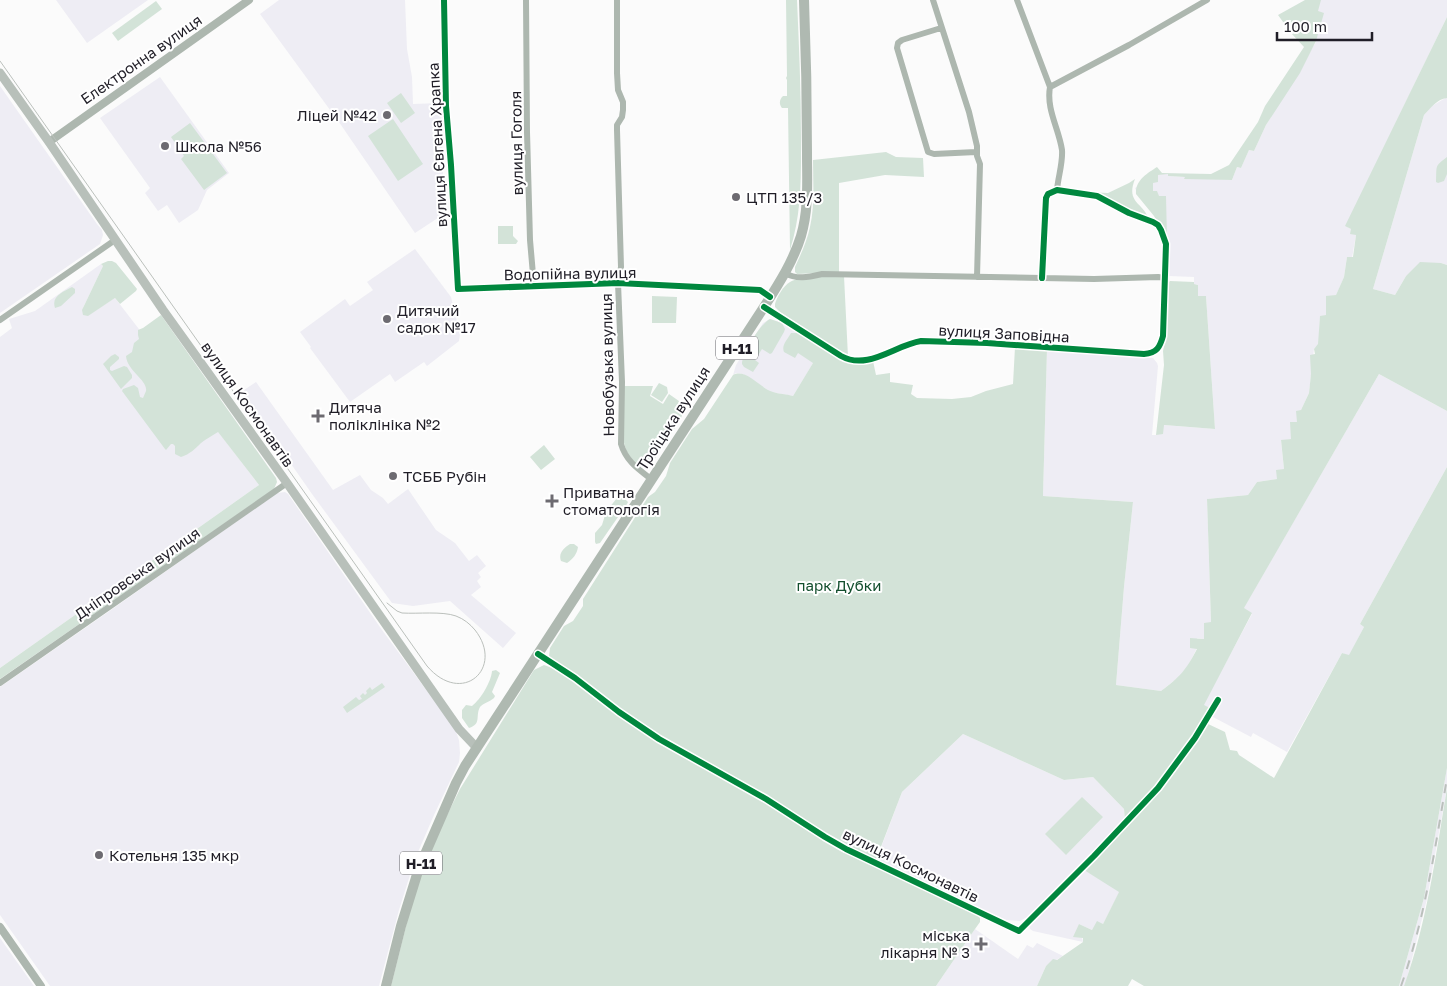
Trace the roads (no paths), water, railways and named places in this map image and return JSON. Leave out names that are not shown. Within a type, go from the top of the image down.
[{"type":"main road","name":"Троїцька вулиця","points":[[386,986],[400,926],[419,868],[456,783],[785,273],[800,237],[807,202],[804,0]]},
{"type":"main road","name":"вулиця Космонавтів","points":[[0,73],[115,240],[459,729],[477,748]]},
{"type":"street","name":"Електронна вулиця","points":[[49,142],[249,0]]},
{"type":"street","name":"вулиця Євгена Храпка","points":[[444,0],[446,106],[458,289]]},
{"type":"street","name":"вулиця Гоголя","points":[[526,0],[530,240],[534,286]]},
{"type":"street","name":"Новобузька вулиця","points":[[617,0],[617,73],[618,90],[623,102],[622,117],[617,130],[621,267],[618,283],[622,382],[621,444],[631,464],[651,479]]},
{"type":"street","points":[[933,0],[969,112],[980,164],[977,277]]},
{"type":"street","points":[[1017,0],[1050,87],[1048,99],[1062,149],[1057,190],[1048,194],[1046,198],[1042,278]]},
{"type":"street","points":[[1050,87],[1129,45],[1207,0]]},
{"type":"street","points":[[941,28],[911,36],[902,40],[897,45],[926,149],[931,154],[976,152]]},
{"type":"street","name":"вулиця Заповідна","points":[[764,307],[841,356],[854,360],[868,360],[911,343],[922,341],[987,342],[1144,354],[1156,351],[1162,342],[1163,336],[1166,278],[1166,244],[1158,225],[1129,213],[1097,196],[1057,190]]},
{"type":"street","points":[[0,320],[115,240]]},
{"type":"street","points":[[785,273],[798,278],[822,274],[1094,279],[1166,278]]},
{"type":"street","name":"Водопійна вулиця","points":[[458,289],[618,283],[760,290],[770,297]]},
{"type":"street","name":"Дніпровська вулиця","points":[[0,683],[287,483]]},
{"type":"street","name":"вулиця Космонавтів","points":[[538,654],[575,678],[633,722],[659,739],[766,799],[832,841],[1019,931],[1094,856],[1158,788],[1195,738],[1218,700]]},
{"type":"street","points":[[0,927],[42,986]]},
{"type":"tram line","points":[[0,61],[427,666],[440,678],[453,683],[465,683],[475,678],[482,669],[485,657],[483,644],[475,630],[464,620],[456,616],[444,614],[402,613],[387,603]]},
{"type":"railway","points":[[1401,986],[1423,909],[1447,778]]},
{"type":"place","name":"Ліцей №42","points":[[387,115]]},
{"type":"place","name":"Школа №56","points":[[165,146]]},
{"type":"place","name":"ЦТП 135/3","points":[[736,197]]},
{"type":"place","name":"Дитячий садок №17","points":[[387,319]]},
{"type":"place","name":"Дитяча поліклініка №2","points":[[318,416]]},
{"type":"place","name":"ТСББ Рубін","points":[[393,476]]},
{"type":"place","name":"Приватна стоматологія","points":[[552,501]]},
{"type":"place","name":"Котельня 135 мкр","points":[[99,855]]},
{"type":"place","name":"міська лікарня № 3","points":[[981,944]]},
{"type":"park label","name":"парк Дубки","points":[[839,585]]}]
